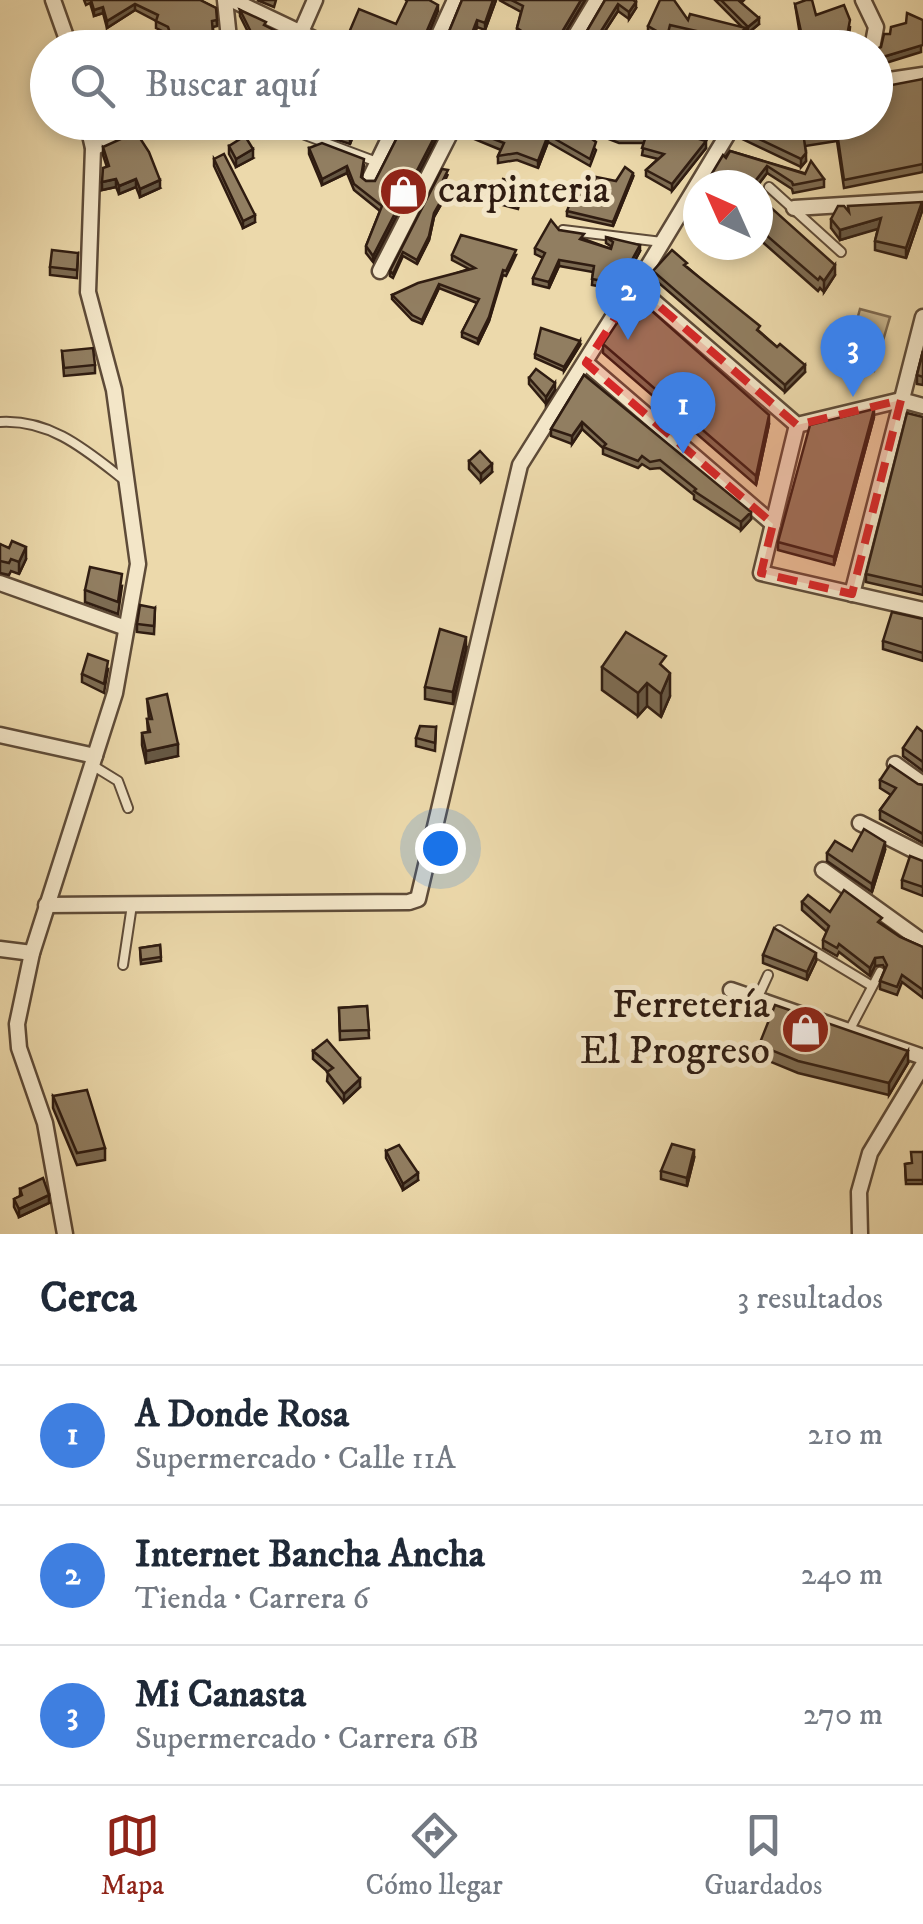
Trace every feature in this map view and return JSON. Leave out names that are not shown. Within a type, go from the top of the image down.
[{"type":"street","points":[[53,0],[64,30]]},
{"type":"street","points":[[230,30],[229,0],[296,30]]},
{"type":"street","points":[[302,30],[315,0]]},
{"type":"street","points":[[441,30],[454,0]]},
{"type":"street","points":[[579,30],[597,0]]},
{"type":"street","points":[[863,0],[875,30]]},
{"type":"street","points":[[893,79],[923,75]]},
{"type":"street","points":[[65,1234],[45,1124],[19,1048],[17,1024],[46,905],[115,692],[138,564],[114,390],[88,292],[91,140]]},
{"type":"street","points":[[93,148],[111,140]]},
{"type":"street","points":[[370,178],[389,140]]},
{"type":"street","points":[[380,271],[447,140]]},
{"type":"street","points":[[46,905],[410,902],[421,894],[520,465],[636,286],[723,140]]},
{"type":"street","points":[[794,208],[923,200]]},
{"type":"street","points":[[636,286],[797,425]]},
{"type":"street","points":[[852,594],[923,316]]},
{"type":"street","points":[[586,363],[774,524]]},
{"type":"street","points":[[797,425],[901,400],[923,406]]},
{"type":"street","points":[[797,425],[761,573],[923,610]]},
{"type":"street","points":[[0,583],[126,628]]},
{"type":"street","points":[[0,735],[93,760]]},
{"type":"street","points":[[895,764],[923,784]]},
{"type":"street","points":[[860,823],[923,855]]},
{"type":"street","points":[[823,870],[923,942]]},
{"type":"street","points":[[0,950],[32,953]]},
{"type":"street","points":[[731,990],[923,1056]]},
{"type":"street","points":[[860,1234],[859,1192],[870,1153],[923,1065]]},
{"type":"lane","points":[[318,140],[377,162]]},
{"type":"lane","points":[[773,190],[841,252]]},
{"type":"lane","points":[[563,230],[662,242]]},
{"type":"lane","points":[[0,422],[66,438],[96,454],[127,482]]},
{"type":"lane","points":[[93,760],[118,781],[128,808]]},
{"type":"lane","points":[[123,965],[132,903]]},
{"type":"lane","points":[[779,930],[872,986]]},
{"type":"lane","points":[[849,1031],[880,972]]},
{"type":"lane","points":[[757,999],[768,975]]},
{"type":"highlighted area","points":[[636,286],[797,425],[901,400],[852,594],[761,573],[773,524],[586,363]]},
{"type":"shaded area","points":[[860,309],[890,317],[874,371],[845,363]]},
{"type":"building","points":[[91,0],[200,0],[216,8],[217,20],[212,21],[213,30],[169,30],[156,21],[158,15],[135,4],[107,21],[103,7],[94,10]]},
{"type":"building","points":[[429,0],[438,5],[427,30],[350,30],[359,9],[396,24],[407,1]]},
{"type":"building","points":[[462,0],[493,0],[485,23],[477,20],[473,30],[450,30]]},
{"type":"building","points":[[511,0],[581,0],[563,30],[520,30],[517,28],[523,6]]},
{"type":"building","points":[[605,0],[636,2],[629,12],[618,4],[602,30],[588,30]]},
{"type":"building","points":[[660,0],[674,0],[688,20],[690,14],[746,28],[692,30],[670,25],[669,30],[655,30],[648,26]]},
{"type":"building","points":[[721,0],[738,0],[759,18],[748,27]]},
{"type":"building","points":[[812,0],[816,15],[844,5],[850,20],[848,30],[801,30],[795,4]]},
{"type":"building","points":[[240,10],[274,30],[250,30]]},
{"type":"building","points":[[907,13],[923,20],[923,45],[893,54],[891,27],[906,23]]},
{"type":"building","points":[[923,79],[923,164],[844,180],[838,140],[893,140],[893,85]]},
{"type":"building","points":[[118,140],[141,140],[160,180],[140,189],[136,179],[119,186],[116,179],[102,182],[103,168],[109,166],[103,147]]},
{"type":"building","points":[[247,140],[253,149],[236,159],[229,146]]},
{"type":"building","points":[[396,140],[433,140],[373,256],[366,246],[382,206],[354,184],[347,166],[322,179],[309,148],[322,143],[364,159],[361,177],[375,181]]},
{"type":"building","points":[[496,140],[546,140],[538,161],[517,153],[498,156],[504,143]]},
{"type":"building","points":[[557,140],[593,140],[596,142],[590,159]]},
{"type":"building","points":[[645,140],[706,141],[672,184],[646,170],[664,154],[642,148]]},
{"type":"building","points":[[761,140],[804,140],[806,153],[801,159]]},
{"type":"building","points":[[730,151],[805,174],[811,161],[824,179],[793,185],[767,166],[764,170],[714,170],[723,155],[726,158]]},
{"type":"building","points":[[224,154],[255,215],[243,221],[214,159]]},
{"type":"building","points":[[625,167],[633,173],[613,222],[567,211],[576,186],[591,189],[596,177],[616,181]]},
{"type":"building","points":[[442,169],[448,170],[440,186],[447,190],[434,213],[429,236],[417,260],[403,252],[393,274],[390,271]]},
{"type":"building","points":[[503,179],[522,184],[518,201],[499,196]]},
{"type":"building","points":[[922,202],[906,248],[875,241],[881,218],[840,230],[831,219],[838,206],[849,212],[848,206]]},
{"type":"building","points":[[773,209],[835,265],[824,281],[820,277],[818,280],[773,241]]},
{"type":"building","points":[[551,220],[559,230],[584,234],[580,239],[611,249],[613,242],[606,237],[640,245],[619,284],[592,279],[594,266],[559,260],[549,282],[533,278],[545,253],[535,248]]},
{"type":"building","points":[[461,235],[516,250],[506,271],[503,270],[478,339],[462,332],[479,299],[439,284],[422,320],[392,295],[418,283],[475,268],[452,255]]},
{"type":"building","points":[[52,250],[78,253],[77,270],[50,267]]},
{"type":"building","points":[[672,250],[687,263],[684,265],[760,326],[757,330],[805,365],[785,385],[653,271]]},
{"type":"building","points":[[635,296],[769,415],[756,476],[603,344]]},
{"type":"building","points":[[541,328],[580,341],[564,367],[535,354]]},
{"type":"building","points":[[93,348],[95,365],[64,368],[62,351]]},
{"type":"building","points":[[923,351],[923,377],[917,375]]},
{"type":"building","points":[[536,369],[555,383],[546,397],[529,378]]},
{"type":"building","points":[[584,375],[751,512],[741,522],[694,491],[660,460],[650,462],[642,456],[638,461],[603,447],[606,444],[582,422],[572,436],[551,429]]},
{"type":"building","points":[[874,409],[834,557],[778,542],[810,425]]},
{"type":"building","points":[[907,413],[923,417],[923,587],[866,574]]},
{"type":"building","points":[[480,451],[492,464],[481,474],[469,461]]},
{"type":"building","points":[[12,541],[26,547],[19,562],[0,561],[0,544],[9,548]]},
{"type":"building","points":[[90,567],[122,574],[118,602],[85,590]]},
{"type":"building","points":[[140,605],[155,608],[154,626],[137,624]]},
{"type":"building","points":[[892,612],[923,619],[923,653],[883,641]]},
{"type":"building","points":[[440,629],[466,637],[453,692],[425,687]]},
{"type":"building","points":[[626,632],[666,656],[660,664],[670,673],[661,694],[647,683],[638,693],[602,667]]},
{"type":"building","points":[[88,654],[108,661],[104,684],[82,674]]},
{"type":"building","points":[[167,694],[178,744],[146,751],[142,733],[150,732],[147,719],[152,719],[147,699]]},
{"type":"building","points":[[420,726],[436,727],[435,743],[416,738]]},
{"type":"building","points":[[917,727],[923,732],[923,762],[903,748]]},
{"type":"building","points":[[890,765],[923,785],[923,834],[880,810],[896,788],[880,780]]},
{"type":"building","points":[[864,829],[885,842],[872,884],[827,853],[835,841],[852,851]]},
{"type":"building","points":[[910,856],[923,861],[923,887],[902,880]]},
{"type":"building","points":[[844,890],[882,918],[878,922],[923,947],[923,990],[902,975],[897,987],[880,981],[887,965],[883,957],[875,958],[870,968],[839,944],[837,948],[823,940],[829,926],[802,902],[808,895],[830,912]]},
{"type":"building","points":[[774,928],[816,953],[807,972],[763,955]]},
{"type":"building","points":[[160,945],[161,957],[141,960],[140,948]]},
{"type":"building","points":[[775,1005],[908,1051],[889,1083],[798,1061],[759,1045]]},
{"type":"building","points":[[367,1006],[369,1030],[340,1031],[339,1008]]},
{"type":"building","points":[[327,1040],[360,1079],[344,1094],[327,1072],[333,1068],[313,1051]]},
{"type":"building","points":[[87,1090],[105,1148],[77,1153],[53,1096]]},
{"type":"building","points":[[672,1144],[694,1150],[687,1178],[661,1171]]},
{"type":"building","points":[[399,1145],[418,1173],[403,1184],[386,1151]]},
{"type":"building","points":[[911,1152],[923,1152],[923,1180],[906,1180],[905,1164],[912,1163]]},
{"type":"building","points":[[43,1178],[49,1195],[19,1209],[14,1199],[22,1195],[20,1189]]},
{"type":"place","name":"carpinteria","points":[[403,191]]},
{"type":"place","name":"Internet Bancha Ancha","points":[[628,340]]},
{"type":"place","name":"Mi Canasta","points":[[853,397]]},
{"type":"place","name":"A Donde Rosa","points":[[683,454]]},
{"type":"place","name":"Ferretería El Progreso","points":[[805,1029]]}]
